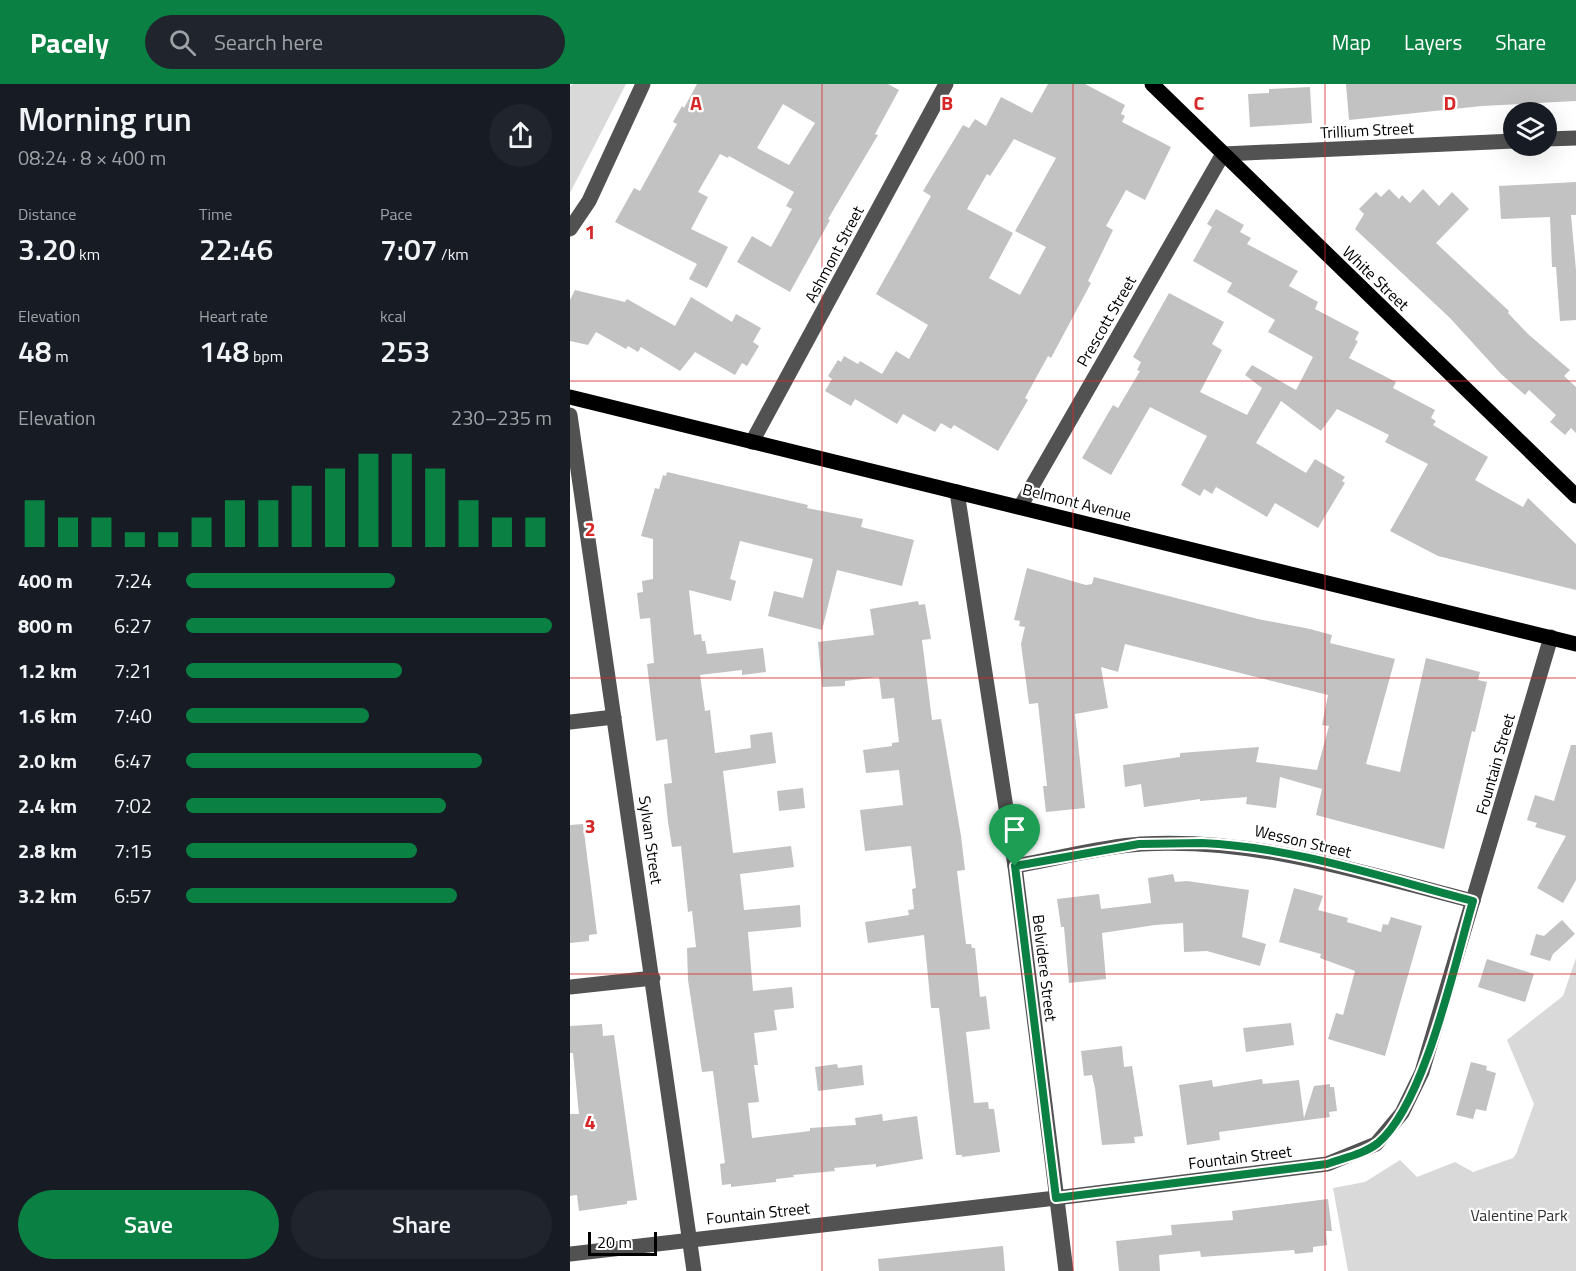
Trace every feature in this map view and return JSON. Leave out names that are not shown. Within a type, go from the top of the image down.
[{"type":"main road","name":"White Street","points":[[1152,84],[1576,496]]},
{"type":"main road","name":"Belmont Avenue","points":[[570,397],[1576,644]]},
{"type":"street","points":[[570,229],[589,201],[644,84]]},
{"type":"street","name":"Ashmont Street","points":[[752,442],[946,84]]},
{"type":"street","points":[[1557,139],[1576,138]]},
{"type":"street","name":"Trillium Street","points":[[1223,154],[1503,141]]},
{"type":"street","name":"Prescott Street","points":[[1020,507],[1223,154]]},
{"type":"street","name":"Sylvan Street","points":[[570,415],[694,1271]]},
{"type":"street","name":"Belvidere Street","points":[[957,492],[1015,866],[1066,1271]]},
{"type":"street","name":"Fountain Street","points":[[570,1254],[1327,1164],[1376,1144],[1402,1113],[1422,1072],[1551,638]]},
{"type":"street","points":[[570,722],[614,717]]},
{"type":"street","name":"Wesson Street","points":[[1015,866],[1139,844],[1235,845],[1296,855],[1473,901]]},
{"type":"street","points":[[570,987],[653,978]]},
{"type":"green space","points":[[573,84],[626,84],[570,193],[570,86]]},
{"type":"green space","name":"Valentine Park","points":[[1576,958],[1576,1271],[1348,1271],[1333,1188],[1365,1182],[1400,1160],[1417,1177],[1455,1162],[1473,1172],[1513,1158],[1516,1154],[1534,1104],[1507,1040],[1563,996]]},
{"type":"building","points":[[697,84],[888,84],[899,90],[875,134],[878,135],[828,219],[830,220],[790,292],[737,262],[752,236],[771,247],[792,209],[786,206],[794,192],[729,156],[728,158],[720,154],[698,192],[708,197],[691,229],[728,247],[707,288],[689,279],[697,264],[615,222],[634,188],[640,191],[677,124],[673,122],[682,106],[684,108]],"holes":[[[783,104],[815,123],[789,165],[757,148]]]},
{"type":"building","points":[[1048,84],[1085,84],[1125,105],[1121,114],[1125,116],[1122,122],[1171,147],[1145,200],[1126,190],[1106,226],[1113,230],[1088,281],[1091,283],[1051,358],[1048,356],[1025,398],[1028,400],[998,451],[954,425],[951,429],[941,423],[935,432],[903,414],[897,424],[855,399],[851,406],[825,391],[832,379],[828,376],[838,360],[841,362],[844,356],[858,364],[860,361],[882,374],[896,351],[909,359],[928,325],[876,294],[931,196],[923,191],[963,125],[969,128],[975,119],[986,126],[1001,97],[1032,113]],"holes":[[[1014,139],[1056,158],[1015,231],[1046,247],[1020,295],[989,278],[1013,233],[967,209],[987,174],[990,176]]]},
{"type":"building","points":[[1346,84],[1576,84],[1576,101],[1503,102],[1503,105],[1349,120]]},
{"type":"building","points":[[1310,87],[1312,123],[1250,127],[1248,94],[1269,93],[1269,89]]},
{"type":"building","points":[[1576,182],[1576,215],[1571,215],[1576,270],[1576,320],[1560,321],[1556,267],[1552,267],[1550,217],[1501,219],[1499,186]]},
{"type":"building","points":[[1389,189],[1399,199],[1402,195],[1410,203],[1423,189],[1439,206],[1452,192],[1469,209],[1436,243],[1509,311],[1508,313],[1528,334],[1570,370],[1564,376],[1576,387],[1576,433],[1571,428],[1565,435],[1550,422],[1556,415],[1529,390],[1525,395],[1501,374],[1450,318],[1355,229],[1364,214],[1359,209],[1376,192],[1381,197]]},
{"type":"building","points":[[1216,209],[1244,225],[1240,232],[1251,238],[1247,244],[1298,271],[1289,286],[1318,302],[1315,309],[1359,332],[1355,340],[1358,341],[1349,358],[1396,382],[1393,388],[1435,410],[1431,418],[1436,421],[1433,425],[1488,457],[1475,480],[1523,507],[1528,498],[1576,544],[1576,590],[1438,556],[1390,531],[1428,464],[1385,442],[1389,435],[1337,409],[1321,431],[1281,401],[1256,443],[1306,473],[1315,459],[1345,477],[1342,481],[1345,483],[1318,528],[1275,503],[1267,517],[1216,487],[1212,494],[1204,489],[1200,496],[1181,485],[1207,436],[1150,407],[1111,475],[1082,458],[1113,405],[1118,408],[1140,371],[1137,370],[1141,362],[1133,357],[1169,293],[1224,322],[1212,344],[1222,350],[1200,392],[1247,415],[1262,388],[1245,375],[1252,365],[1296,390],[1313,357],[1268,332],[1275,320],[1227,292],[1232,283],[1193,261],[1212,227],[1207,224]]},
{"type":"building","points":[[575,290],[625,302],[627,299],[675,326],[691,297],[732,322],[736,314],[761,328],[753,342],[759,346],[747,366],[742,363],[735,375],[695,352],[680,371],[641,347],[638,352],[628,346],[626,349],[596,332],[588,345],[570,341],[570,300]]},
{"type":"building","points":[[667,472],[808,505],[807,508],[863,519],[861,527],[914,540],[902,586],[837,570],[822,630],[768,616],[774,591],[803,598],[813,559],[740,541],[730,579],[736,581],[731,601],[689,590],[694,635],[701,634],[702,641],[705,641],[707,654],[763,648],[766,672],[742,675],[742,670],[700,675],[705,711],[710,710],[715,753],[751,748],[750,735],[772,732],[776,763],[723,771],[733,853],[791,846],[794,867],[740,874],[744,910],[800,905],[801,927],[748,932],[753,991],[792,987],[794,1008],[774,1010],[777,1030],[754,1033],[758,1065],[754,1065],[759,1102],[748,1103],[752,1138],[810,1131],[810,1128],[856,1125],[855,1118],[882,1114],[883,1121],[917,1116],[923,1159],[876,1167],[876,1164],[834,1168],[835,1171],[793,1175],[794,1177],[776,1179],[776,1182],[731,1187],[731,1184],[722,1185],[720,1164],[725,1163],[713,1071],[702,1072],[688,980],[687,948],[696,947],[692,911],[688,912],[681,846],[672,847],[668,822],[664,784],[672,783],[667,739],[656,741],[647,664],[654,663],[650,618],[640,619],[637,593],[643,592],[642,581],[653,579],[653,539],[641,536],[655,488],[659,489],[663,475],[666,476]]},
{"type":"building","points":[[1027,568],[1086,585],[1092,584],[1094,577],[1258,619],[1310,629],[1332,635],[1330,643],[1395,659],[1366,764],[1400,772],[1426,658],[1480,672],[1478,680],[1487,682],[1475,732],[1472,731],[1444,849],[1316,815],[1322,789],[1280,777],[1276,808],[1246,804],[1247,797],[1200,801],[1200,799],[1144,807],[1141,784],[1125,787],[1123,765],[1180,757],[1180,753],[1259,747],[1256,762],[1317,770],[1329,726],[1322,725],[1328,695],[1125,644],[1118,672],[1101,667],[1108,708],[1075,714],[1085,808],[1046,812],[1043,786],[1047,786],[1038,703],[1029,704],[1021,644],[1025,627],[1019,626],[1020,621],[1014,620]]},
{"type":"building","points":[[918,601],[919,605],[925,604],[931,639],[922,640],[932,720],[941,719],[961,836],[965,870],[957,871],[966,944],[971,944],[972,948],[975,948],[980,997],[986,996],[990,1029],[966,1032],[974,1103],[988,1102],[989,1109],[994,1109],[1000,1152],[962,1157],[962,1155],[956,1155],[939,1008],[931,1008],[924,935],[868,943],[865,922],[909,915],[908,910],[914,909],[912,889],[916,888],[911,846],[865,851],[860,810],[903,805],[899,770],[866,773],[863,750],[892,746],[892,743],[899,742],[894,698],[882,699],[879,677],[845,681],[845,686],[822,687],[818,642],[874,635],[870,609]]},
{"type":"building","points":[[1571,745],[1576,745],[1576,880],[1563,903],[1537,888],[1566,836],[1535,827],[1537,823],[1527,820],[1535,795],[1554,801]]},
{"type":"building","points":[[803,788],[805,808],[779,811],[777,791]]},
{"type":"building","points":[[583,824],[597,934],[589,935],[589,941],[570,943],[570,825]]},
{"type":"building","points":[[1173,874],[1175,882],[1187,881],[1249,890],[1242,937],[1266,944],[1260,966],[1207,951],[1184,952],[1183,923],[1155,925],[1102,933],[1106,979],[1069,983],[1064,927],[1061,927],[1057,899],[1099,894],[1101,909],[1151,903],[1148,878]]},
{"type":"building","points":[[1294,888],[1323,896],[1318,910],[1348,918],[1347,922],[1381,932],[1383,924],[1388,925],[1391,917],[1422,926],[1385,1056],[1328,1039],[1336,1013],[1343,1015],[1355,971],[1320,958],[1321,954],[1279,942]]},
{"type":"building","points":[[1562,920],[1575,934],[1553,954],[1550,961],[1530,955],[1536,934],[1544,936]]},
{"type":"building","points":[[1487,959],[1534,974],[1525,1002],[1478,987]]},
{"type":"building","points":[[1291,1023],[1294,1045],[1246,1052],[1243,1028]]},
{"type":"building","points":[[602,1024],[603,1036],[614,1035],[637,1200],[627,1201],[627,1204],[579,1211],[577,1195],[570,1196],[570,1114],[579,1114],[573,1053],[570,1053],[570,1026]]},
{"type":"building","points":[[1122,1046],[1124,1067],[1132,1066],[1143,1136],[1134,1137],[1135,1143],[1102,1145],[1095,1088],[1092,1075],[1084,1076],[1081,1051]]},
{"type":"building","points":[[1471,1062],[1487,1066],[1486,1070],[1496,1073],[1486,1111],[1476,1109],[1473,1119],[1456,1115]]},
{"type":"building","points":[[837,1064],[838,1068],[862,1065],[864,1085],[818,1091],[815,1067]]},
{"type":"building","points":[[1262,1079],[1263,1084],[1299,1080],[1304,1118],[1314,1086],[1330,1084],[1330,1087],[1334,1087],[1337,1111],[1329,1112],[1330,1117],[1219,1132],[1220,1140],[1187,1145],[1179,1085],[1212,1080],[1213,1087]]},
{"type":"building","points":[[1328,1199],[1332,1231],[1326,1231],[1327,1245],[1313,1247],[1313,1252],[1295,1254],[1294,1250],[1201,1257],[1200,1251],[1159,1255],[1160,1271],[1119,1271],[1116,1241],[1172,1235],[1171,1225],[1233,1220],[1232,1211]]},
{"type":"building","points":[[1003,1246],[1005,1271],[879,1271],[878,1259]]},
{"type":"route","points":[[1139,844],[1235,845],[1296,855],[1473,901],[1422,1072],[1402,1113],[1386,1135],[1376,1144],[1327,1164],[1056,1198],[1015,866],[1139,844]]}]
